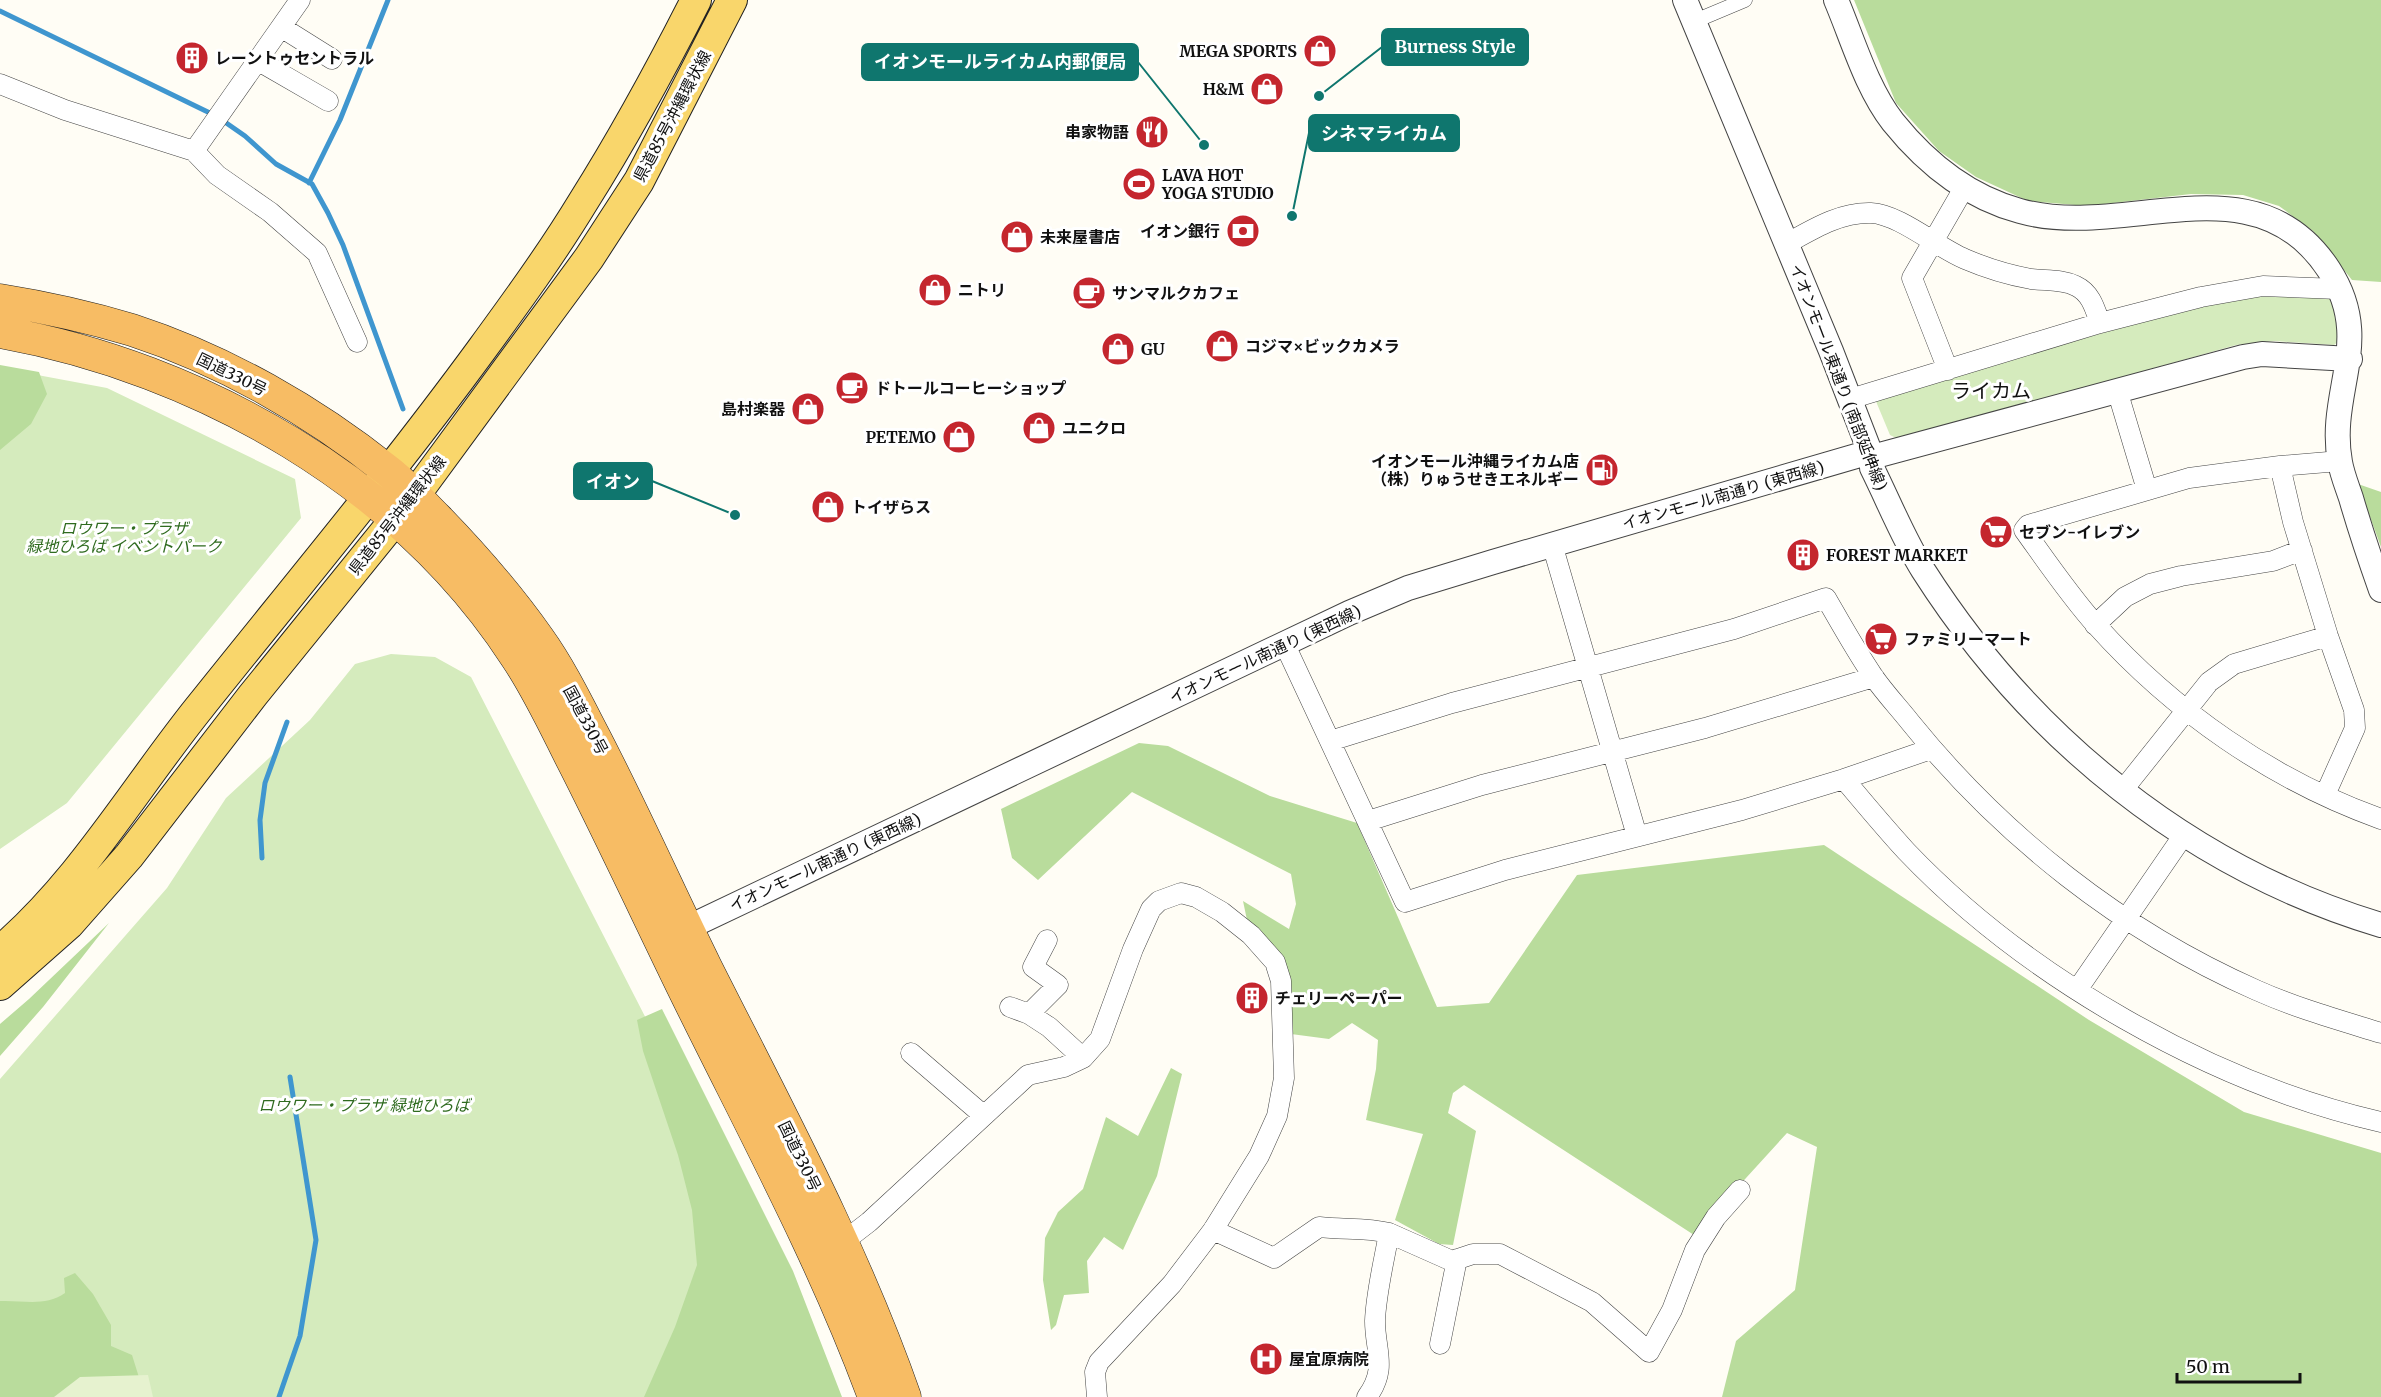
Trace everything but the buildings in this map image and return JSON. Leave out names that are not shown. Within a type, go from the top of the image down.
[{"type":"highway","name":"国道330号","points":[[0,300],[85,317],[133,331],[179,348],[279,397],[342,437],[390,472],[415,495],[493,578],[540,640],[570,690],[623,790],[687,928],[843,1242],[889,1350],[905,1397]]},
{"type":"highway","name":"国道330号","points":[[0,332],[81,351],[171,381],[219,402],[262,425],[332,470],[395,520],[431,553],[474,599],[516,656],[543,703],[817,1259],[874,1397]]},
{"type":"main road","name":"県道85号沖縄環状線","points":[[0,951],[31,923],[67,882],[197,711],[390,472],[516,302],[583,203],[659,72],[696,0]]},
{"type":"main road","name":"県道85号沖縄環状線","points":[[0,985],[69,924],[129,856],[260,686],[415,495],[589,258],[639,181],[732,0]]},
{"type":"street","points":[[194,151],[300,0]]},
{"type":"street","points":[[1690,10],[1745,0]]},
{"type":"street","points":[[1836,0],[1873,88],[1892,120],[1940,171],[1964,188],[2020,211],[2060,218],[2092,218],[2214,207],[2256,213],[2284,226],[2310,246],[2329,270],[2346,307],[2350,328],[2350,359],[2338,422],[2340,461],[2381,590]]},
{"type":"street","name":"イオンモール東通り (南部延伸線)","points":[[1690,10],[1850,399],[1871,455],[1872,468],[1922,568],[1945,602],[2043,721],[2122,791],[2183,836],[2231,863],[2287,890],[2381,925]]},
{"type":"street","points":[[281,27],[332,59]]},
{"type":"street","points":[[257,60],[328,101]]},
{"type":"street","points":[[0,84],[65,110],[194,151],[217,175],[270,212],[317,253],[357,342]]},
{"type":"street","points":[[1948,370],[1912,278],[1964,188]]},
{"type":"street","points":[[1786,244],[1817,226],[1850,215],[1873,213],[1897,220],[1933,243],[1991,269],[2032,279],[2062,281],[2077,286],[2089,296],[2100,323]]},
{"type":"street","points":[[1850,399],[2100,323],[2232,290],[2263,286],[2339,289]]},
{"type":"street","name":"イオンモール南通り (東西線)","points":[[687,928],[1349,613],[1408,588],[1552,544],[1871,455],[2222,361],[2262,354],[2350,359]]},
{"type":"street","points":[[2117,390],[2147,490]]},
{"type":"street","points":[[2340,461],[2189,478],[2028,525],[2024,530],[2095,624],[2140,671],[2186,711],[2266,764],[2325,795],[2381,819]]},
{"type":"street","points":[[2280,466],[2328,636],[2354,710],[2355,728],[2325,795]]},
{"type":"street","points":[[1552,544],[1637,836]]},
{"type":"street","points":[[2095,624],[2125,597],[2150,584],[2181,576],[2273,561],[2302,550]]},
{"type":"street","points":[[1330,741],[1452,703],[1734,629],[1826,598],[1874,677],[1931,749],[1982,804],[2038,854],[2126,919],[2167,945],[2256,990],[2304,1009],[2381,1033]]},
{"type":"street","points":[[2122,791],[2210,682],[2234,664],[2328,636]]},
{"type":"street","points":[[1285,645],[1406,902],[1505,870],[1742,810],[1844,779],[1931,749]]},
{"type":"street","points":[[1368,821],[1482,785],[1704,728],[1874,677]]},
{"type":"street","points":[[1844,779],[1907,851],[1954,896],[2012,944],[2077,990],[2191,1054],[2238,1075],[2300,1098],[2381,1122]]},
{"type":"street","points":[[2077,990],[2183,836]]},
{"type":"street","points":[[843,1242],[869,1222],[1028,1075],[1064,1067],[1083,1058],[1100,1039],[1150,909],[1168,896],[1182,893],[1196,897],[1222,912],[1251,935],[1275,962],[1281,981],[1284,1078],[1277,1116],[1259,1156],[1213,1230],[1172,1284],[1099,1362],[1095,1372],[1096,1397]]},
{"type":"street","points":[[1029,1014],[1058,985],[1033,967],[1047,940]]},
{"type":"street","points":[[1010,1008],[1029,1014],[1049,1027],[1083,1058]]},
{"type":"street","points":[[911,1053],[983,1115]]},
{"type":"street","points":[[1213,1230],[1274,1258],[1319,1227],[1340,1230],[1373,1229],[1389,1233],[1452,1261],[1473,1254],[1500,1254],[1592,1302],[1649,1352],[1672,1310],[1695,1250],[1716,1217],[1740,1190]]},
{"type":"street","points":[[1367,1397],[1376,1385],[1380,1352],[1375,1322],[1389,1233]]},
{"type":"street","points":[[1440,1344],[1457,1259]]},
{"type":"green space","points":[[1854,0],[2381,0],[2381,282],[2352,280],[2313,231],[2279,206],[2243,195],[2191,194],[2087,206],[2028,201],[1976,177],[1939,151],[1896,103]]},
{"type":"green space","points":[[2255,296],[2328,297],[2334,301],[2339,341],[2334,345],[2275,341],[2236,345],[1900,440],[1890,435],[1875,399],[2192,307]]},
{"type":"green space","points":[[0,365],[39,372],[47,394],[31,424],[0,450]]},
{"type":"green space","name":"ロウワー・プラザ 緑地ひろば イベントパーク","points":[[0,368],[107,388],[295,479],[301,518],[67,803],[0,849]]},
{"type":"green space","points":[[2358,484],[2381,492],[2381,547]]},
{"type":"green space","name":"ロウワー・プラザ 緑地ひろば","points":[[391,654],[435,657],[471,677],[778,1276],[724,1397],[0,1397],[0,1079],[167,888],[226,798],[310,720],[355,664]]},
{"type":"green space","points":[[1139,743],[1168,746],[1270,796],[1357,823],[1437,1007],[1489,1003],[1577,875],[1824,845],[2089,1020],[2244,1112],[2381,1153],[2381,1397],[1722,1397],[1736,1341],[1795,1290],[1817,1147],[1787,1133],[1694,1235],[1464,1085],[1453,1093],[1448,1113],[1476,1131],[1453,1245],[1439,1244],[1395,1220],[1423,1134],[1366,1120],[1376,1069],[1378,1040],[1352,1023],[1329,1039],[1291,1034],[1288,981],[1247,920],[1243,901],[1289,929],[1296,904],[1291,874],[1132,792],[1038,880],[1012,858],[1001,809]]},
{"type":"green space","points":[[109,923],[43,1007],[0,1056],[0,1024]]},
{"type":"green space","points":[[662,1009],[793,1271],[842,1397],[644,1397],[675,1327],[697,1265],[692,1210],[678,1155],[643,1051],[637,1020]]},
{"type":"green space","points":[[1171,1068],[1182,1074],[1157,1176],[1123,1250],[1104,1237],[1087,1261],[1089,1293],[1064,1295],[1056,1325],[1051,1330],[1043,1280],[1045,1238],[1058,1212],[1083,1189],[1106,1117],[1138,1136]]},
{"type":"green space","points":[[75,1273],[93,1294],[111,1325],[111,1346],[132,1355],[142,1387],[63,1397],[0,1397],[0,1301],[50,1300],[65,1293],[64,1278]]},
{"type":"green space","points":[[148,1375],[153,1397],[54,1397],[80,1377]]},
{"type":"waterway","points":[[309,183],[340,120],[388,0]]},
{"type":"waterway","points":[[0,11],[214,115]]},
{"type":"waterway","points":[[222,120],[245,136],[276,164],[312,184],[343,245],[403,409]]},
{"type":"waterway","points":[[262,858],[260,820],[265,783],[287,722]]},
{"type":"waterway","points":[[279,1397],[300,1336],[316,1240],[290,1077]]},
{"type":"place","name":"MEGA SPORTS","points":[[1320,51]]},
{"type":"place","name":"レーントゥセントラル","points":[[192,58]]},
{"type":"place","name":"H&M","points":[[1267,89]]},
{"type":"place","name":"Burness Style","points":[[1319,96]]},
{"type":"place","name":"串家物語","points":[[1152,132]]},
{"type":"place","name":"イオンモールライカム内郵便局","points":[[1204,145]]},
{"type":"place","name":"LAVA HOT YOGA STUDIO","points":[[1139,184]]},
{"type":"place","name":"シネマライカム","points":[[1292,216]]},
{"type":"place","name":"イオン銀行","points":[[1243,231]]},
{"type":"place","name":"未来屋書店","points":[[1017,237]]},
{"type":"place","name":"ニトリ","points":[[935,290]]},
{"type":"place","name":"サンマルクカフェ","points":[[1089,293]]},
{"type":"place","name":"コジマ×ビックカメラ","points":[[1222,346]]},
{"type":"place","name":"GU","points":[[1118,349]]},
{"type":"place","name":"ドトールコーヒーショップ","points":[[852,388]]},
{"type":"place","name":"島村楽器","points":[[808,409]]},
{"type":"place","name":"ユニクロ","points":[[1039,428]]},
{"type":"place","name":"PETEMO","points":[[959,437]]},
{"type":"place","name":"イオンモール沖縄ライカム店 （株）りゅうせきエネルギー","points":[[1602,470]]},
{"type":"place","name":"トイザらス","points":[[828,507]]},
{"type":"place","name":"イオン","points":[[735,515]]},
{"type":"place","name":"セブン-イレブン","points":[[1996,532]]},
{"type":"place","name":"FOREST MARKET","points":[[1803,555]]},
{"type":"place","name":"ファミリーマート","points":[[1881,639]]},
{"type":"place","name":"チェリーペーパー","points":[[1252,998]]},
{"type":"place","name":"屋宜原病院","points":[[1266,1359]]},
{"type":"district","name":"ライカム","points":[[1991,390]]}]
